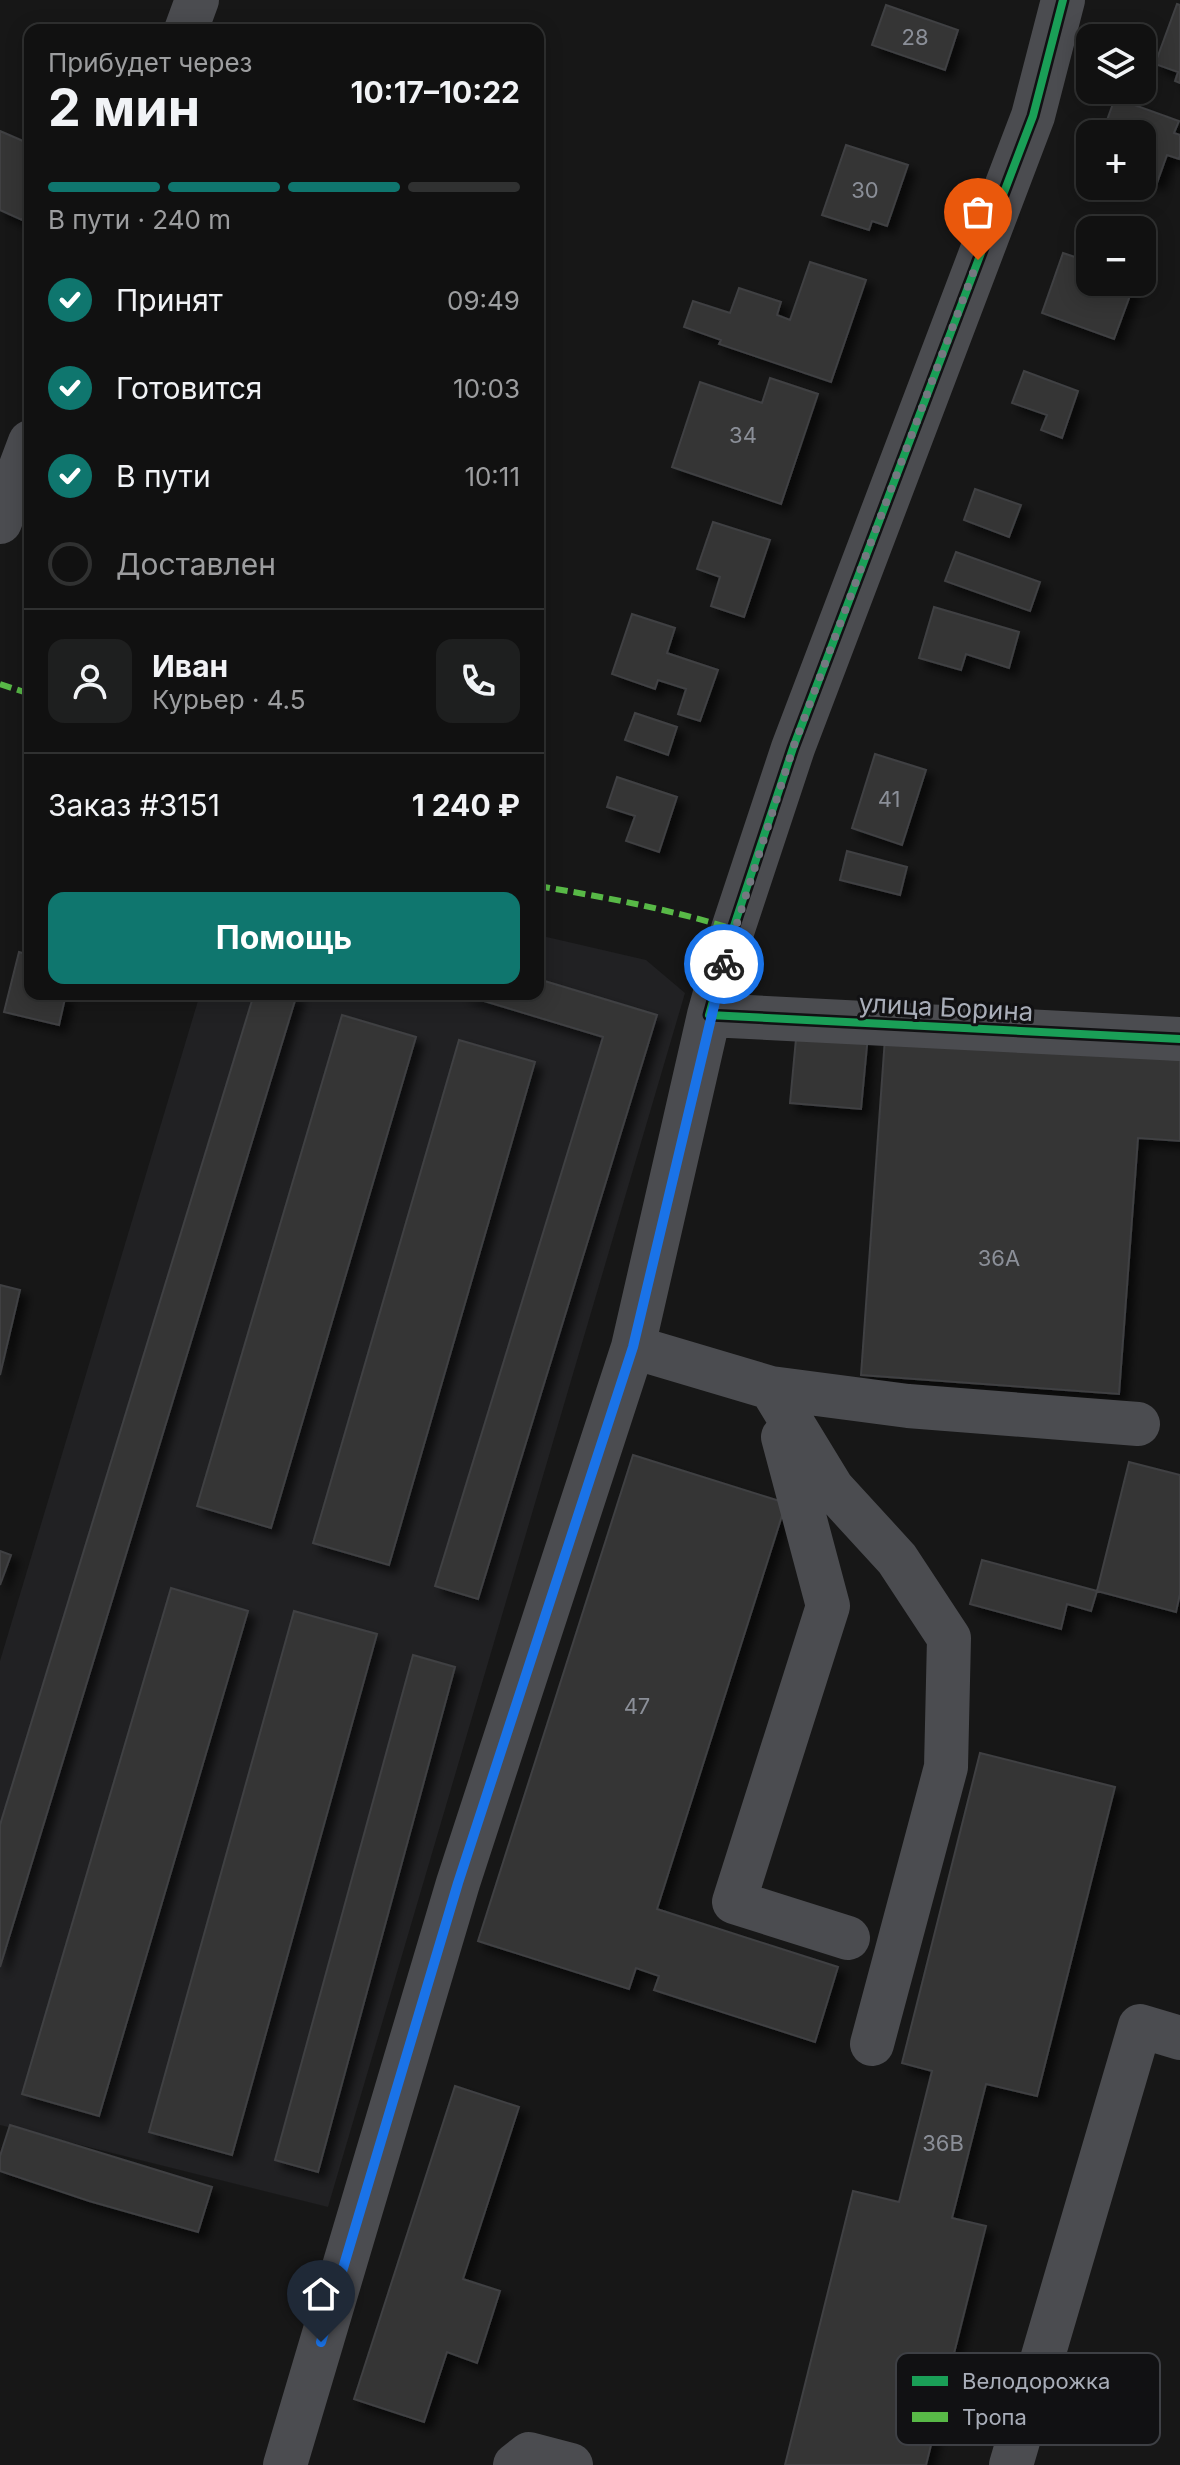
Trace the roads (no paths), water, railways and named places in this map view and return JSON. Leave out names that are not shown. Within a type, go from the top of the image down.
[{"type":"street","points":[[188,24],[197,0]]},
{"type":"street","points":[[285,2465],[458,1883],[633,1347],[709,1015],[733,929],[793,748],[1033,116],[1063,0]]},
{"type":"street","points":[[0,522],[24,458]]},
{"type":"street","name":"улица Борина","points":[[709,1015],[1180,1039]]},
{"type":"street","points":[[633,1347],[771,1388],[908,1406],[1138,1424]]},
{"type":"street","points":[[771,1388],[828,1606],[734,1902],[848,1938]]},
{"type":"street","points":[[771,1388],[832,1488],[897,1559],[949,1638],[946,1767],[872,2044]]},
{"type":"street","points":[[1044,2353],[1140,2026],[1180,2038]]},
{"type":"street","points":[[1011,2465],[1017,2445]]},
{"type":"street","points":[[515,2465],[529,2454],[571,2465]]}]
